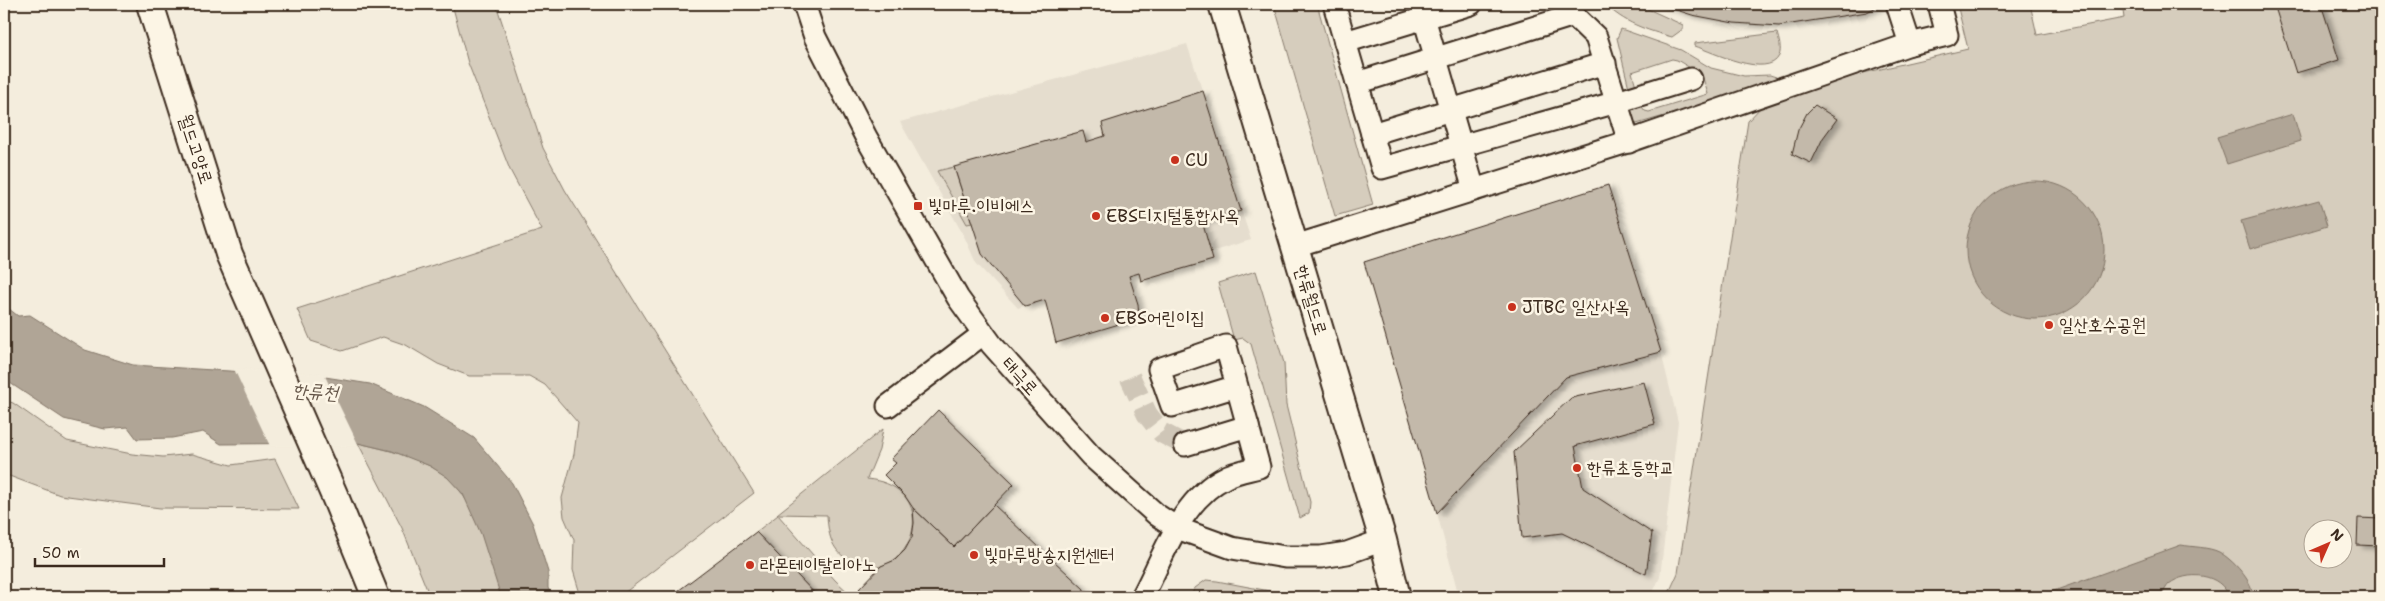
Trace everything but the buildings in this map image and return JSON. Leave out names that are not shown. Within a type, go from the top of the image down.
[{"type":"main road","name":"월드고양로","points":[[150,4],[229,254],[336,499],[376,597]]},
{"type":"main road","name":"한류월드로","points":[[1222,4],[1383,540],[1397,597]]},
{"type":"street","name":"태극로","points":[[804,4],[815,36],[866,137],[958,298],[983,334],[1091,456],[1157,515],[1177,528],[1232,548],[1285,557],[1321,557],[1347,553],[1383,540]]},
{"type":"street","points":[[1334,4],[1382,168],[1462,147],[1691,79]]},
{"type":"street","points":[[1345,42],[1423,11],[1471,4]]},
{"type":"street","points":[[1897,4],[1910,44]]},
{"type":"street","points":[[1295,246],[1628,142],[1910,44],[1947,35],[1939,4]]},
{"type":"street","points":[[1357,83],[1436,59],[1568,10],[1596,37],[1628,142]]},
{"type":"street","points":[[1423,11],[1474,190]]},
{"type":"street","points":[[1372,134],[1605,63]]},
{"type":"street","points":[[888,406],[983,334]]},
{"type":"street","points":[[1142,597],[1177,528],[1201,494],[1226,476],[1259,467],[1237,386]]},
{"type":"street","points":[[1185,445],[1248,426]]},
{"type":"shaded area","points":[[452,4],[496,4],[543,148],[565,190],[754,493],[619,597],[581,597],[573,570],[574,540],[564,517],[562,498],[574,454],[578,423],[545,385],[529,376],[469,376],[438,364],[406,345],[383,337],[342,351],[311,341],[297,309],[542,230],[510,170],[468,63]]},
{"type":"shaded area","points":[[1274,4],[1317,4],[1373,205],[1335,216]]},
{"type":"shaded area","points":[[1605,4],[1637,4],[1683,25],[1683,29],[1672,37],[1653,32],[1628,21]]},
{"type":"shaded area","name":"일산호수공원","points":[[1957,4],[2030,4],[2037,35],[2124,18],[2122,4],[2381,4],[2381,597],[1667,597],[1678,573],[1748,121],[1761,107],[1859,74],[1968,49]]},
{"type":"shaded area","points":[[1621,29],[1681,50],[1711,68],[1744,76],[1770,75],[1776,77],[1779,83],[1633,125],[1627,105],[1638,101],[1645,111],[1649,112],[1708,94],[1702,75],[1672,59],[1632,72],[1636,86],[1629,88],[1617,38]]},
{"type":"shaded area","points":[[1777,33],[1780,47],[1779,56],[1773,62],[1764,65],[1739,62],[1695,46],[1695,43]]},
{"type":"shaded area","name":"EBS디지털통합사옥","points":[[1187,44],[1251,240],[1018,308],[976,263],[964,236],[900,122]]},
{"type":"shaded area","points":[[954,167],[972,223],[967,224],[937,171]]},
{"type":"shaded area","points":[[1256,271],[1284,363],[1286,405],[1310,502],[1309,513],[1300,518],[1251,344],[1243,338],[1234,340],[1218,283]]},
{"type":"shaded area","name":"한류초등학교","points":[[1661,352],[1678,422],[1660,577],[1651,597],[1459,597],[1437,513],[1566,377]]},
{"type":"shaded area","points":[[4,400],[13,403],[67,441],[132,454],[163,457],[192,454],[231,465],[275,459],[299,509],[160,508],[60,495],[4,474]]},
{"type":"shaded area","points":[[883,429],[879,450],[867,479],[893,487],[908,501],[913,519],[911,537],[901,553],[887,564],[868,567],[847,559],[837,550],[831,540],[827,515],[777,514]]},
{"type":"shaded area","points":[[358,443],[415,459],[437,470],[457,487],[482,532],[501,597],[430,597],[402,528]]},
{"type":"shaded area","points":[[778,515],[835,580],[853,597],[818,597],[756,532]]},
{"type":"shaded area","points":[[1206,580],[1301,597],[1226,597],[1225,593],[1206,597],[1190,597],[1195,588]]},
{"type":"water","points":[[2293,114],[2301,141],[2227,164],[2217,137]]},
{"type":"water","points":[[2035,181],[2061,186],[2084,201],[2099,224],[2104,250],[2099,276],[2084,299],[2061,314],[2035,319],[2009,314],[1986,299],[1971,276],[1966,250],[1971,224],[1986,201],[2009,186]]},
{"type":"water","points":[[2319,200],[2327,226],[2250,249],[2241,221]]},
{"type":"water","name":"한류천","points":[[4,305],[18,316],[30,315],[85,350],[133,365],[325,377],[370,384],[424,407],[474,438],[512,483],[533,524],[548,572],[548,588],[552,597],[501,597],[481,534],[463,494],[447,477],[430,466],[392,451],[358,443],[221,444],[203,432],[172,438],[137,439],[128,427],[105,429],[64,419],[4,379]]},
{"type":"water","points":[[2181,545],[2210,549],[2224,555],[2236,565],[2246,578],[2253,597],[2229,597],[2219,583],[2203,576],[2194,576],[2185,577],[2169,584],[2161,597],[2127,597],[2112,591],[2103,590],[2086,597],[2026,597],[2040,596]]},
{"type":"pier","points":[[234,369],[324,374],[359,446],[270,446]]},
{"type":"tunnel","points":[[1130,377],[1147,414],[1162,433],[1185,445]]},
{"type":"place","name":"CU","points":[[1175,160]]},
{"type":"place","name":"빛마루.이비에스","points":[[918,206]]},
{"type":"place","name":"EBS디지털통합사옥","points":[[1096,216]]},
{"type":"place","name":"JTBC 일산사옥","points":[[1512,307]]},
{"type":"place","name":"EBS어린이집","points":[[1105,318]]},
{"type":"place","name":"일산호수공원","points":[[2049,325]]},
{"type":"place","name":"한류초등학교","points":[[1577,468]]},
{"type":"place","name":"빛마루방송지원센터","points":[[974,555]]},
{"type":"place","name":"라몬테이탈리아노","points":[[750,565]]}]
